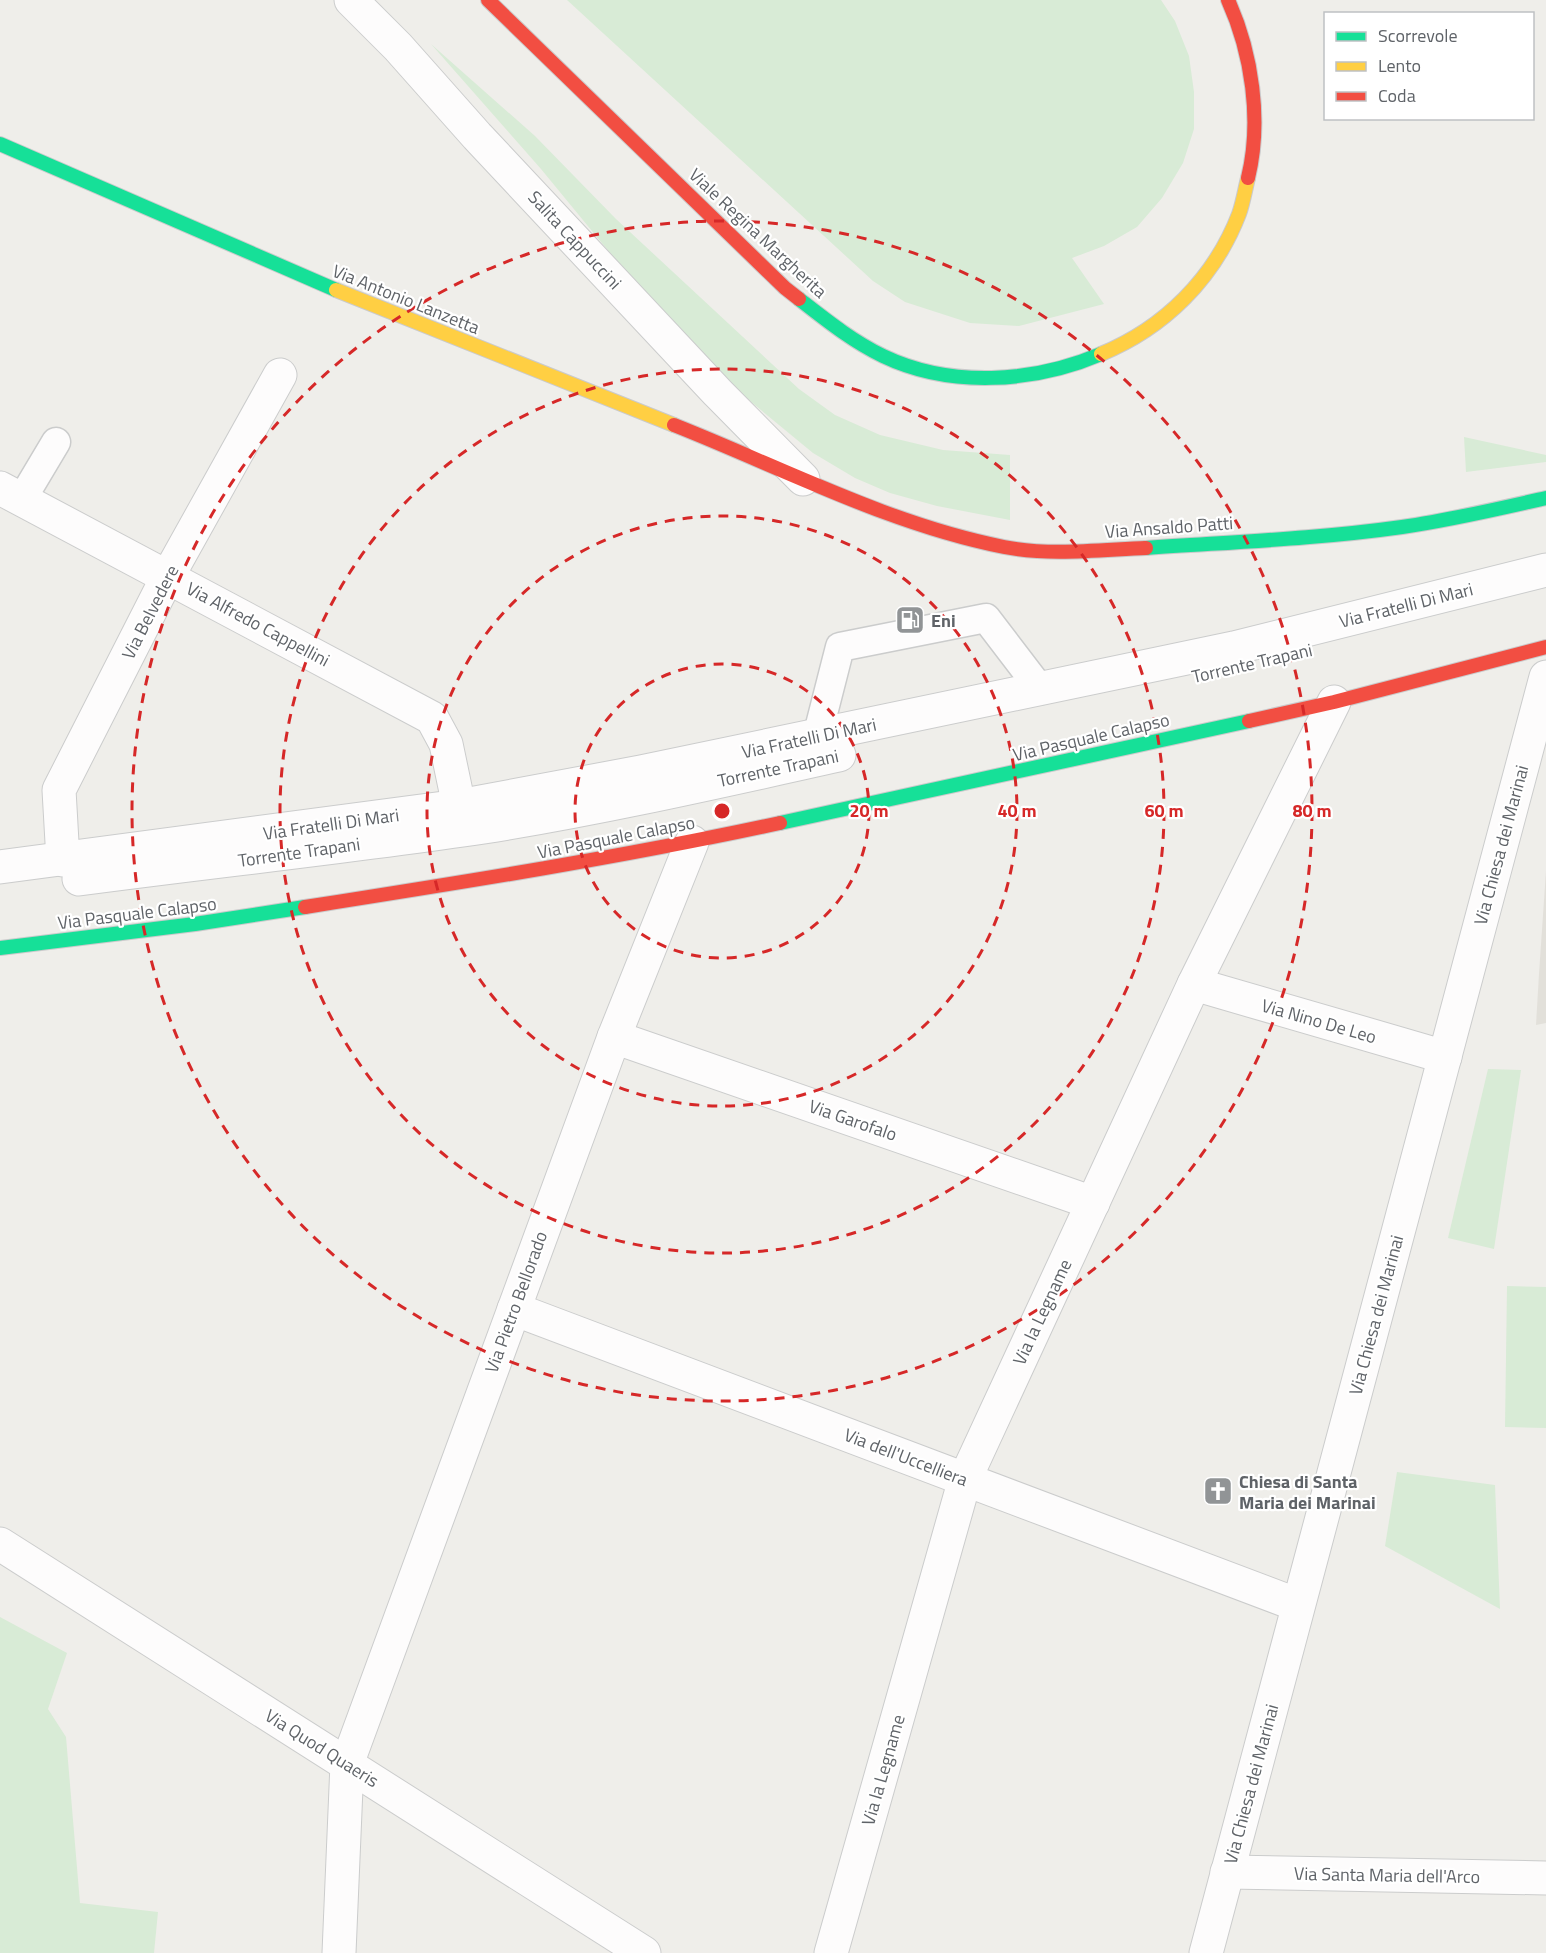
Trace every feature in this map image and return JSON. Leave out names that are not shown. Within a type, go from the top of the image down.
[{"type":"street","name":"Salita Cappuccini","points":[[351,0],[398,47],[477,136],[717,392],[802,478]]},
{"type":"street","name":"Viale Regina Margherita","points":[[488,0],[785,288],[836,328],[877,354],[921,370],[967,378],[1007,378],[1054,370],[1095,358],[1121,346],[1163,321],[1194,291],[1219,256],[1240,208],[1248,182],[1254,140],[1254,93],[1246,49],[1228,0]]},
{"type":"street","name":"Via Antonio Lanzetta","points":[[0,144],[326,286],[693,432],[802,478]]},
{"type":"street","name":"Via Belvedere","points":[[63,860],[59,790],[168,576],[280,375]]},
{"type":"street","name":"Via Ansaldo Patti","points":[[802,478],[866,506],[915,524],[1005,548],[1059,552],[1146,548],[1401,527],[1474,515],[1546,498]]},
{"type":"street","name":"Via Alfredo Cappellini","points":[[11,493],[432,718],[446,744],[459,806]]},
{"type":"street","name":"Via Fratelli Di Mari","points":[[0,867],[459,806],[817,737],[1041,690],[1234,648],[1546,570]]},
{"type":"street","name":"Torrente Trapani","points":[[0,889],[258,858],[485,826],[625,800],[732,779],[1264,662],[1546,594]]},
{"type":"street","name":"Via Pasquale Calapso","points":[[0,948],[206,923],[548,869],[692,842],[1334,702],[1546,647]]},
{"type":"street","name":"Via Chiesa dei Marinai","points":[[1206,1953],[1546,676]]},
{"type":"street","name":"Via la Legname","points":[[831,1953],[965,1479],[1194,984],[1334,702]]},
{"type":"street","name":"Via Pietro Bellorado","points":[[339,1953],[347,1764],[614,1037],[692,842]]},
{"type":"street","points":[[0,845],[8,845],[63,860]]},
{"type":"street","name":"Via Nino De Leo","points":[[1194,984],[1445,1057]]},
{"type":"street","name":"Via Garofalo","points":[[614,1037],[1093,1203]]},
{"type":"street","name":"Via dell'Uccelliera","points":[[514,1309],[1298,1605]]},
{"type":"street","name":"Via Quod Quaeris","points":[[0,1544],[644,1953]]},
{"type":"street","name":"Via Santa Maria dell'Arco","points":[[1227,1872],[1546,1878]]},
{"type":"lane","points":[[11,493],[56,442]]},
{"type":"lane","points":[[817,737],[840,647],[986,618],[1041,690]]},
{"type":"shaded area","points":[[1546,871],[1546,1023],[1536,1025],[1539,974]]},
{"type":"green space","points":[[567,0],[1161,0],[1175,21],[1189,56],[1194,92],[1194,129],[1183,163],[1162,198],[1137,227],[1104,246],[1072,258],[1104,304],[1019,326],[970,323],[905,302],[873,281]]},
{"type":"green space","points":[[431,44],[535,136],[616,219],[799,389],[835,415],[880,435],[943,450],[1010,455],[1010,520],[937,506],[890,493],[855,478],[813,453],[739,392],[638,287],[541,169]]},
{"type":"green space","points":[[1464,437],[1546,455],[1546,462],[1466,472]]},
{"type":"green space","points":[[1488,1069],[1521,1070],[1494,1249],[1448,1238]]},
{"type":"green space","points":[[1507,1286],[1546,1287],[1546,1428],[1505,1427]]},
{"type":"green space","points":[[1397,1472],[1495,1485],[1500,1609],[1385,1546]]},
{"type":"green space","points":[[0,1617],[67,1653],[48,1709],[66,1737],[80,1903],[158,1912],[154,1953],[0,1953]]},
{"type":"traffic: fast","points":[[0,144],[336,290]]},
{"type":"traffic: fast","points":[[799,299],[840,330],[883,356],[936,373],[963,377],[1020,376],[1075,364],[1101,354]]},
{"type":"traffic: fast","points":[[1146,548],[1370,531],[1438,521],[1546,498]]},
{"type":"traffic: fast","points":[[780,823],[1249,721]]},
{"type":"traffic: fast","points":[[0,948],[195,924],[305,907]]},
{"type":"traffic: slow","points":[[1101,354],[1146,330],[1184,299],[1201,280],[1216,260],[1228,238],[1240,210],[1248,178]]},
{"type":"traffic: slow","points":[[336,290],[674,425]]},
{"type":"traffic: jam","points":[[488,0],[799,299]]},
{"type":"traffic: jam","points":[[1228,0],[1243,42],[1252,88],[1254,134],[1248,178]]},
{"type":"traffic: jam","points":[[674,425],[877,510],[961,537],[1021,550],[1075,552],[1146,548]]},
{"type":"traffic: jam","points":[[1249,721],[1334,702],[1546,647]]},
{"type":"traffic: jam","points":[[305,907],[603,858],[780,823]]},
{"type":"place","name":"Eni","points":[[910,620]]},
{"type":"place","name":"Chiesa di Santa Maria dei Marinai","points":[[1218,1491]]}]
